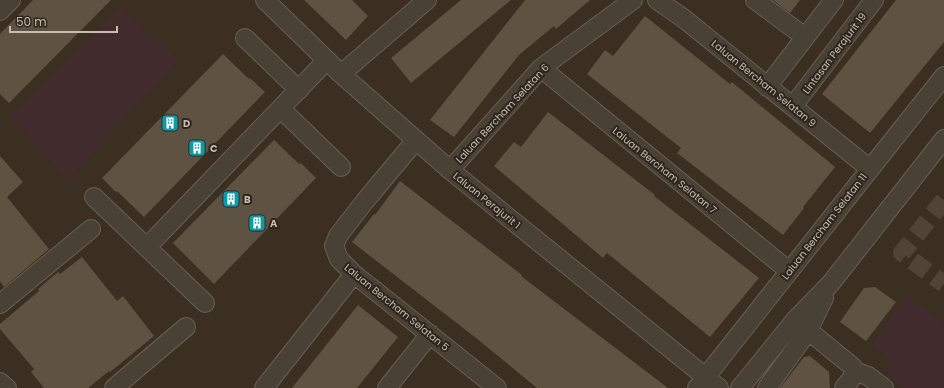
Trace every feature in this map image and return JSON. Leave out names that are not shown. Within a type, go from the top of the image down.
[{"type":"street","points":[[0,11],[11,0]]},
{"type":"street","name":"Laluan Perajurit 1","points":[[265,0],[341,74],[450,170],[701,383],[719,388]]},
{"type":"street","points":[[341,74],[427,0]]},
{"type":"street","name":"Laluan Bercham Selatan 6","points":[[450,170],[541,68],[633,0]]},
{"type":"street","name":"Laluan Bercham Selatan 9","points":[[657,0],[683,18],[870,169]]},
{"type":"street","points":[[755,0],[805,37]]},
{"type":"street","points":[[767,86],[834,0]]},
{"type":"street","name":"Lintasan Perajurit 19","points":[[793,106],[874,0]]},
{"type":"street","points":[[245,38],[298,90]]},
{"type":"street","points":[[147,247],[327,60]]},
{"type":"street","name":"Laluan Bercham Selatan 7","points":[[541,68],[789,271]]},
{"type":"street","name":"Laluan Bercham Selatan 11","points":[[701,383],[944,76]]},
{"type":"street","points":[[281,109],[341,167]]},
{"type":"street","points":[[740,388],[802,325],[831,283],[944,139]]},
{"type":"street","name":"Laluan Bercham Selatan 5","points":[[416,140],[365,201],[338,236],[334,246],[339,259],[354,274],[497,388]]},
{"type":"street","points":[[94,197],[205,303]]},
{"type":"street","points":[[0,304],[91,229]]},
{"type":"street","points":[[264,388],[354,274]]},
{"type":"street","points":[[767,388],[788,359],[802,325]]},
{"type":"street","points":[[802,325],[853,367],[854,370],[868,376],[884,388]]},
{"type":"street","points":[[114,388],[186,327]]},
{"type":"street","points":[[387,388],[430,334]]},
{"type":"street","points":[[756,388],[771,370],[788,359]]},
{"type":"street","points":[[844,388],[854,375],[854,370]]},
{"type":"street","points":[[0,382],[7,388]]},
{"type":"shaded area","points":[[121,7],[179,60],[68,180],[10,116]]},
{"type":"shaded area","points":[[906,296],[944,323],[944,388],[904,388],[886,374],[892,361],[871,345]]},
{"type":"building","points":[[33,0],[111,0],[9,103],[0,94],[0,34]]},
{"type":"building","points":[[304,0],[352,0],[368,16],[346,40]]},
{"type":"building","points":[[461,0],[511,0],[411,83],[391,58]]},
{"type":"building","points":[[525,0],[590,0],[556,29],[554,26],[519,55],[454,137],[430,120]]},
{"type":"building","points":[[773,0],[800,0],[790,13]]},
{"type":"building","points":[[896,0],[944,0],[944,42],[870,133],[822,94]]},
{"type":"building","points":[[645,16],[730,84],[732,82],[835,167],[783,235],[677,153],[681,148],[587,74],[605,50],[613,56]]},
{"type":"building","points":[[223,54],[265,92],[144,217],[102,178]]},
{"type":"building","points":[[548,112],[759,278],[710,337],[607,253],[603,258],[494,166],[514,142],[521,147]]},
{"type":"building","points":[[274,140],[316,178],[214,284],[173,243]]},
{"type":"building","points":[[0,156],[23,182],[7,197],[49,249],[4,287],[0,281]]},
{"type":"building","points":[[400,181],[522,275],[521,276],[668,388],[537,388],[476,338],[352,242],[374,214],[375,215]]},
{"type":"building","points":[[82,257],[117,301],[123,296],[154,336],[88,388],[44,388],[31,372],[34,369],[0,329],[0,324],[39,291],[38,289],[58,272],[60,274]]},
{"type":"building","points":[[875,287],[896,302],[866,341],[840,322],[864,288]]},
{"type":"building","points":[[358,305],[398,337],[357,388],[292,388]]},
{"type":"building","points":[[810,356],[829,372],[830,388],[780,388],[804,357]]},
{"type":"tunnel","points":[[944,200],[902,253],[944,284]]},
{"type":"place","name":"D","points":[[170,123]]},
{"type":"place","name":"C","points":[[197,148]]},
{"type":"place","name":"B","points":[[231,199]]},
{"type":"place","name":"A","points":[[257,223]]}]
